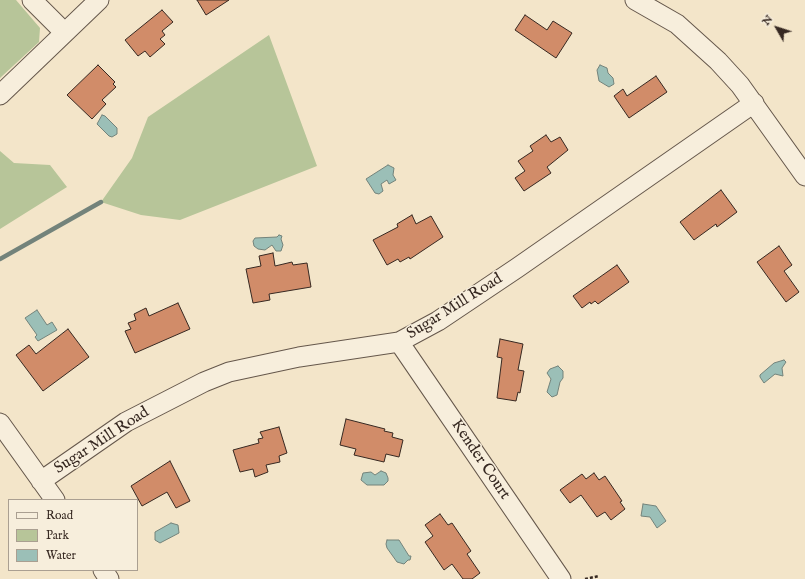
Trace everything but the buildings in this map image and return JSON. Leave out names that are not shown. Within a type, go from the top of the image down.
[{"type":"street","points":[[32,0],[64,32]]},
{"type":"street","points":[[0,95],[99,0]]},
{"type":"street","points":[[635,0],[677,24],[718,61],[754,103],[805,176]]},
{"type":"street","name":"Sugar Mill Road","points":[[42,481],[126,422],[204,382],[229,372],[299,357],[399,342],[438,321],[517,268],[754,103]]},
{"type":"street","name":"Kender Court","points":[[399,342],[561,579]]},
{"type":"street","points":[[0,422],[54,499]]},
{"type":"path","points":[[585,579],[599,576]]},
{"type":"green space","points":[[0,0],[16,0],[40,28],[39,42],[0,78]]},
{"type":"green space","points":[[269,35],[317,166],[180,220],[141,215],[101,202],[132,158],[148,117]]},
{"type":"green space","points":[[0,151],[14,163],[50,165],[67,187],[0,229]]},
{"type":"water","points":[[600,65],[607,68],[608,73],[613,78],[614,84],[609,87],[599,81],[597,70]]},
{"type":"water","points":[[102,115],[105,116],[117,128],[117,134],[112,137],[109,136],[97,124]]},
{"type":"water","points":[[388,165],[394,168],[393,175],[396,180],[389,184],[387,180],[381,184],[383,191],[379,194],[375,193],[366,179]]},
{"type":"water","points":[[279,235],[282,236],[281,239],[283,245],[281,251],[276,251],[272,245],[265,250],[258,249],[254,246],[253,241],[255,238],[277,237]]},
{"type":"water","points":[[37,310],[47,325],[52,322],[57,330],[38,341],[35,337],[37,335],[25,318]]},
{"type":"water","points":[[784,360],[786,362],[782,368],[783,376],[775,374],[764,383],[760,375],[774,363]]},
{"type":"water","points":[[558,366],[563,371],[563,378],[560,382],[557,395],[552,397],[547,392],[551,379],[547,373],[550,369]]},
{"type":"water","points":[[381,471],[386,473],[388,478],[388,481],[384,485],[367,485],[361,480],[363,473],[371,472],[375,475]]},
{"type":"water","points":[[643,504],[656,506],[666,521],[657,528],[650,517],[641,516]]},
{"type":"water","points":[[171,523],[178,525],[179,533],[160,543],[155,540],[155,532]]},
{"type":"water","points":[[387,540],[399,540],[409,556],[411,556],[410,560],[404,564],[397,562],[387,548]]},
{"type":"waterway","points":[[0,259],[101,202]]}]
